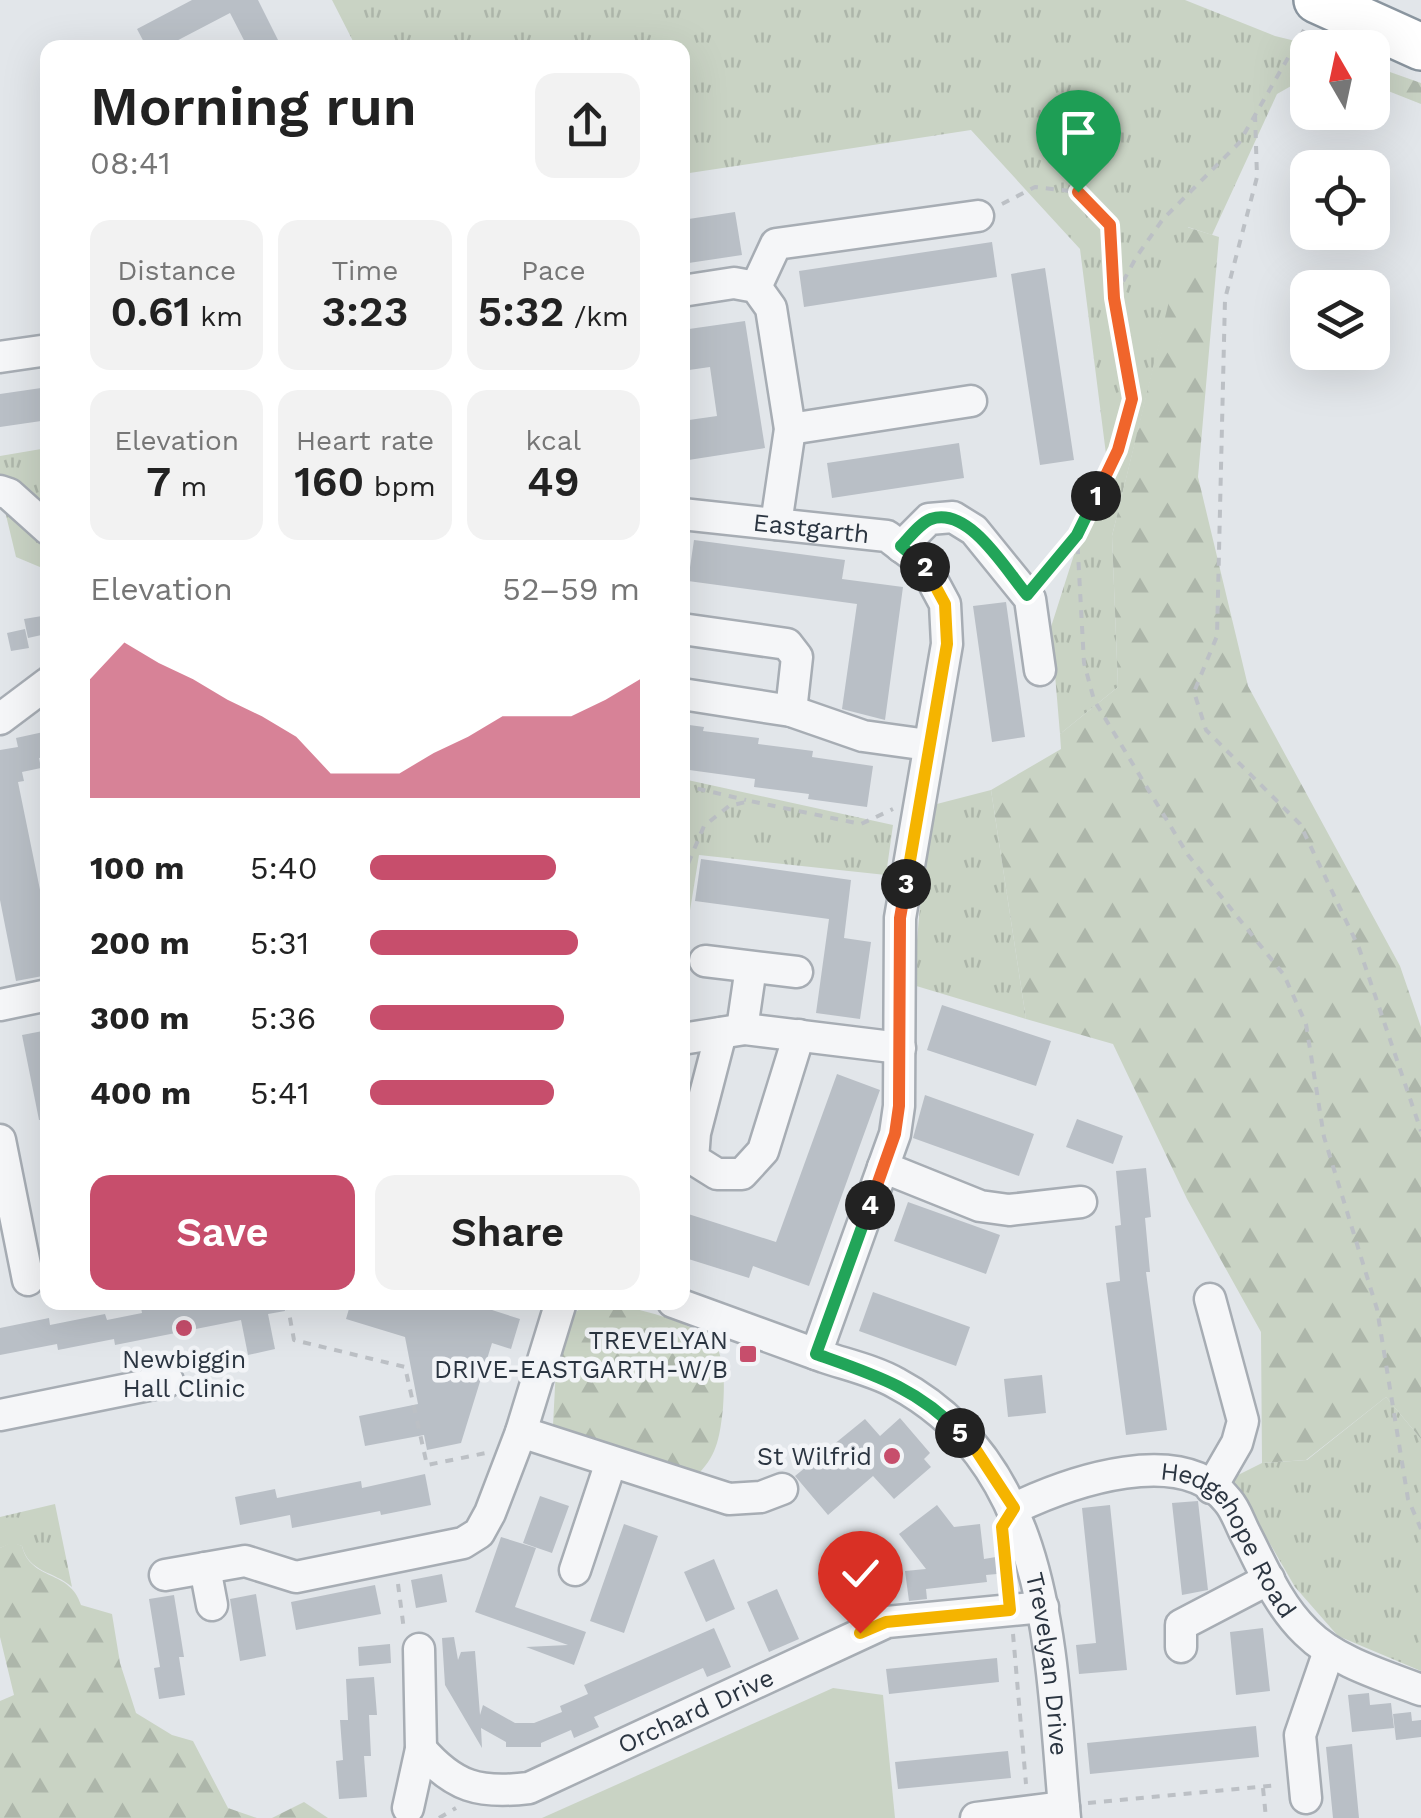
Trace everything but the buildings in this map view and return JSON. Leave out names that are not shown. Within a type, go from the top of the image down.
[{"type":"highway","points":[[1360,0],[1421,28]]},
{"type":"highway","points":[[1312,12],[1421,47]]},
{"type":"street","points":[[756,288],[776,244],[978,216]]},
{"type":"street","points":[[690,290],[734,284],[756,288],[771,308],[790,429],[776,524]]},
{"type":"street","points":[[0,357],[40,351]]},
{"type":"street","points":[[790,429],[971,401]]},
{"type":"street","points":[[0,491],[10,494],[40,522]]},
{"type":"street","name":"Eastgarth","points":[[690,515],[887,536],[923,562],[945,604],[947,644],[900,918],[897,1120],[884,1167],[816,1354]]},
{"type":"street","points":[[901,546],[928,519],[952,517],[974,530],[1027,595],[1040,670]]},
{"type":"street","points":[[690,630],[787,644],[796,657],[791,710]]},
{"type":"street","points":[[0,719],[40,689]]},
{"type":"street","points":[[690,695],[791,710],[863,736],[928,745]]},
{"type":"street","points":[[705,962],[797,972]]},
{"type":"street","points":[[751,966],[695,1133],[693,1159],[717,1174],[742,1174],[763,1151],[799,1035]]},
{"type":"street","points":[[0,1004],[40,997]]},
{"type":"street","points":[[690,1038],[731,1031],[900,1048]]},
{"type":"street","points":[[0,1140],[25,1281]]},
{"type":"street","points":[[884,1167],[980,1206],[1009,1210],[1081,1202]]},
{"type":"street","points":[[1210,1298],[1243,1420],[1237,1444],[1211,1488]]},
{"type":"street","name":"Trevelyan Drive","points":[[690,1308],[895,1382],[941,1412],[976,1450],[1014,1508],[1028,1544],[1043,1607],[1064,1810]]},
{"type":"street","points":[[165,1576],[245,1561],[296,1577],[463,1544],[479,1533],[518,1440],[559,1310]]},
{"type":"street","points":[[0,1415],[168,1381]]},
{"type":"street","points":[[518,1440],[612,1462],[729,1499],[761,1497],[782,1489]]},
{"type":"street","points":[[575,1570],[612,1462]]},
{"type":"street","name":"Hedgehope Road","points":[[1014,1508],[1112,1472],[1187,1472],[1228,1499],[1269,1580],[1305,1632],[1329,1651],[1421,1690]]},
{"type":"street","points":[[206,1568],[212,1605]]},
{"type":"street","points":[[1181,1647],[1181,1625],[1269,1580]]},
{"type":"street","name":"Orchard Drive","points":[[421,1750],[440,1771],[462,1785],[504,1791],[529,1788],[886,1622],[1043,1607]]},
{"type":"street","points":[[408,1808],[421,1750],[412,1641]]},
{"type":"street","points":[[1305,1790],[1300,1736],[1329,1651]]},
{"type":"street","points":[[976,1818],[1064,1810]]},
{"type":"path","points":[[1114,298],[1163,220],[1239,143],[1312,12]]},
{"type":"path","points":[[1255,112],[1257,177],[1225,299],[1217,636],[1194,692],[1206,730],[1300,824],[1358,948],[1421,1132]]},
{"type":"path","points":[[978,216],[1035,187],[1078,192],[1110,225],[1114,298],[1132,399],[1118,450],[1077,535],[1027,595]]},
{"type":"path","points":[[1077,535],[1084,663],[1094,700],[1188,855],[1284,975],[1306,1024],[1324,1137],[1377,1308],[1408,1500],[1421,1529]]},
{"type":"path","points":[[690,787],[861,824],[920,796]]},
{"type":"path","points":[[690,859],[704,826],[729,806],[750,801]]},
{"type":"path","points":[[288,1310],[294,1340],[405,1368],[426,1465],[518,1440]]},
{"type":"path","points":[[394,1558],[412,1641]]},
{"type":"path","points":[[1010,1610],[1028,1812]]},
{"type":"path","points":[[1064,1810],[1263,1786],[1305,1790]]},
{"type":"path","points":[[1263,1786],[1266,1818]]},
{"type":"green space","points":[[332,0],[1185,0],[1290,40],[1290,87],[1277,94],[1212,235],[1188,227],[1112,536],[1118,687],[1060,734],[1051,627],[1106,454],[1080,249],[971,130],[690,173],[690,40],[352,40]]},
{"type":"green space","points":[[1390,72],[1421,83],[1421,104],[1390,92]]},
{"type":"green space","points":[[1187,227],[1219,237],[1198,477],[1248,686],[1400,966],[1421,1027],[1421,1439],[1386,1397],[1306,1460],[1262,1463],[1261,1332],[1187,1199],[1113,1044],[1026,1019],[991,790],[1061,749],[1060,734],[1118,687],[1112,536]]},
{"type":"green space","points":[[40,449],[40,500],[0,479],[0,456]]},
{"type":"green space","points":[[5,511],[20,520],[40,543],[40,567],[16,557]]},
{"type":"green space","points":[[690,781],[893,825],[886,875],[699,855],[690,910]]},
{"type":"green space","points":[[991,790],[1026,1019],[913,985],[929,806]]},
{"type":"green space","points":[[579,1310],[639,1310],[694,1329],[716,1346],[724,1377],[722,1417],[714,1451],[699,1473],[553,1425],[556,1368],[571,1314]]},
{"type":"green space","points":[[1386,1397],[1421,1439],[1421,1671],[1338,1636],[1295,1587],[1232,1478],[1262,1463],[1307,1460]]},
{"type":"green space","points":[[55,1504],[72,1587],[36,1567],[22,1546],[12,1543],[0,1548],[0,1517]]},
{"type":"green space","points":[[12,1542],[22,1546],[33,1565],[68,1586],[81,1605],[112,1614],[120,1663],[136,1713],[172,1735],[193,1741],[228,1808],[257,1818],[0,1818],[0,1701],[14,1695],[0,1637],[0,1548]]},
{"type":"green space","points":[[833,1688],[883,1695],[895,1818],[542,1818]]},
{"type":"green space","points":[[304,1802],[328,1818],[272,1818]]},
{"type":"place","name":"Newbiggin Hall Clinic","points":[[184,1328]]},
{"type":"place","name":"TREVELYAN DRIVE-EASTGARTH-W/B","points":[[748,1354]]},
{"type":"place","name":"St Wilfrid","points":[[892,1456]]},
{"type":"route","points":[[860,1633],[886,1622],[1010,1610],[1002,1527],[1014,1508],[976,1450],[941,1412],[895,1382],[816,1354],[895,1134],[899,1106],[900,918],[947,644],[945,604],[923,562],[901,546],[928,519],[952,517],[974,530],[1027,595],[1077,535],[1118,450],[1132,399],[1119,342],[1110,225],[1078,192]]}]
